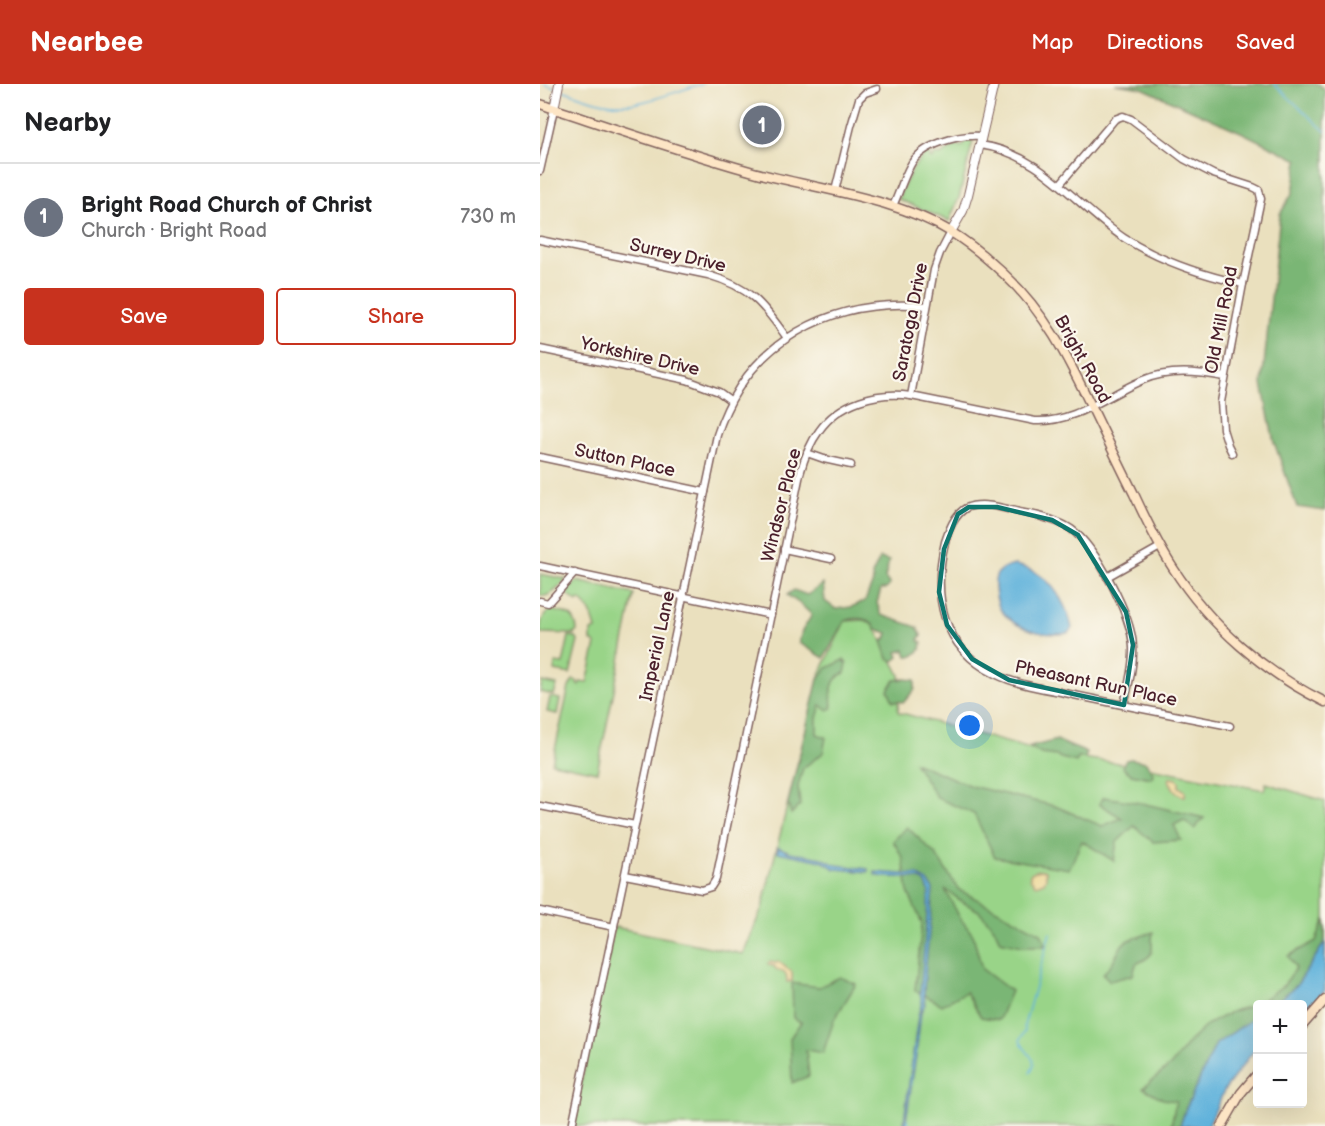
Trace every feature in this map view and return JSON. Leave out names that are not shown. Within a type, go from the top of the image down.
[{"type":"main road","name":"Bright Road","points":[[540,105],[706,158],[893,206],[951,232],[1003,274],[1036,309],[1060,344],[1160,547],[1194,598],[1230,636],[1256,659],[1299,689],[1325,702]]},
{"type":"main road","points":[[1307,1020],[1325,1000]]},
{"type":"main road","points":[[1222,1126],[1241,1093],[1253,1078]]},
{"type":"street","points":[[540,171],[559,84]]},
{"type":"street","name":"Saratoga Drive","points":[[911,396],[936,261],[966,204],[994,84]]},
{"type":"street","points":[[835,191],[859,99],[865,93],[877,89]]},
{"type":"street","name":"Old Mill Road","points":[[1060,184],[1115,119],[1123,116],[1131,119],[1184,159],[1213,174],[1257,188],[1261,199],[1221,402],[1222,420],[1232,453]]},
{"type":"street","points":[[893,206],[911,164],[921,153],[933,145],[963,136],[981,141],[1027,161],[1060,184],[1114,230],[1132,242],[1183,267],[1243,284]]},
{"type":"street","name":"Surrey Drive","points":[[540,240],[708,275],[733,283],[747,291],[761,304],[787,338]]},
{"type":"street","name":"Imperial Lane","points":[[572,1126],[717,435],[723,416],[730,400],[755,367],[787,338],[816,321],[856,308],[894,305],[927,306]]},
{"type":"street","name":"Yorkshire Drive","points":[[540,349],[687,380],[718,392],[730,400]]},
{"type":"street","name":"Windsor Place","points":[[625,875],[702,890],[714,884],[800,474],[813,439],[829,419],[846,407],[862,400],[878,395],[895,394],[1035,421],[1053,421],[1065,418],[1144,380],[1160,375],[1195,373],[1226,377]]},
{"type":"street","points":[[807,453],[851,465]]},
{"type":"street","name":"Sutton Place","points":[[540,458],[705,492]]},
{"type":"street","name":"Pheasant Run Place","points":[[1107,577],[1084,541],[1060,523],[1018,511],[975,506],[964,509],[958,514],[950,528],[941,566],[939,592],[951,632],[966,653],[986,669],[1001,677],[1230,726]]},
{"type":"street","points":[[1124,705],[1133,662],[1133,637],[1126,612],[1107,577],[1160,547]]},
{"type":"street","points":[[784,549],[831,560]]},
{"type":"street","points":[[540,566],[771,615]]},
{"type":"street","points":[[540,601],[548,603],[575,573]]},
{"type":"street","points":[[540,806],[635,825]]},
{"type":"street","points":[[540,911],[614,927]]},
{"type":"highlighted area","points":[[969,507],[997,507],[1052,520],[1078,535],[1126,612],[1133,645],[1124,705],[1009,680],[972,659],[947,625],[939,592],[944,549],[958,514]]},
{"type":"green space","points":[[1115,84],[1319,84],[1325,90],[1325,511],[1297,507],[1274,442],[1262,384],[1280,214],[1293,192],[1298,160],[1142,88]]},
{"type":"green space","points":[[967,140],[973,141],[959,198],[949,221],[898,199],[910,173],[923,156],[929,151],[930,158],[933,158],[933,155],[940,155],[956,146],[963,146]]},
{"type":"green space","points":[[880,558],[889,561],[885,578],[890,585],[886,589],[881,589],[877,603],[881,615],[917,627],[922,636],[919,637],[919,641],[922,642],[921,649],[913,656],[907,656],[905,650],[897,652],[899,657],[894,661],[888,659],[882,641],[886,639],[888,633],[876,629],[866,620],[858,619],[845,621],[824,658],[799,643],[802,631],[812,615],[787,595],[794,590],[807,595],[823,584],[825,601],[836,609],[851,607],[865,601],[873,582],[872,575]]},
{"type":"green space","points":[[540,574],[566,579],[551,594],[540,596]]},
{"type":"green space","points":[[577,581],[634,594],[597,772],[552,763],[569,687],[573,680],[579,685],[580,682],[587,683],[596,644],[591,641],[591,631],[596,629],[589,609],[580,600],[577,602],[567,594]]},
{"type":"green space","points":[[551,610],[572,617],[577,631],[574,634],[540,633],[542,620]]},
{"type":"green space","points":[[865,620],[874,626],[900,675],[898,712],[1045,753],[1140,766],[1264,790],[1266,783],[1325,801],[1325,961],[1299,1000],[1253,1000],[1253,1039],[1192,1126],[572,1126],[614,927],[743,954],[762,908],[819,676],[845,621]]},
{"type":"green space","points":[[569,636],[576,637],[578,641],[570,674],[554,671],[555,663],[563,664]]},
{"type":"green space","points":[[844,660],[847,664],[845,673],[836,679],[832,687],[832,708],[827,710],[821,705],[817,718],[817,734],[826,737],[823,753],[803,768],[798,786],[800,805],[791,814],[788,803],[818,679],[827,668]]},
{"type":"green space","points":[[895,680],[915,680],[915,689],[904,702],[893,701],[888,690]]},
{"type":"green space","points":[[542,682],[557,685],[554,695],[540,692]]},
{"type":"green space","points":[[550,697],[560,699],[557,714],[547,712]]},
{"type":"green space","points":[[1057,740],[1087,753],[1085,758],[1079,757],[1076,762],[1041,754],[1030,747]]},
{"type":"green space","points":[[1126,760],[1146,762],[1153,773],[1152,778],[1131,774],[1122,767]]},
{"type":"green space","points":[[914,762],[971,786],[1055,806],[1102,826],[1122,818],[1099,804],[1104,797],[1204,818],[1194,829],[1184,820],[1174,825],[1181,840],[1153,842],[1134,826],[1117,842],[1114,861],[1082,841],[1069,869],[995,857],[974,814],[937,798]]},
{"type":"green space","points":[[907,827],[936,855],[959,890],[1041,933],[1046,946],[1022,946],[1000,941],[994,928],[979,911],[945,889],[960,918],[973,935],[982,969],[1011,991],[999,1020],[981,1017],[966,992],[942,1005],[915,990],[922,923],[908,892],[903,858],[893,841]]},
{"type":"green space","points":[[1325,919],[1325,942],[1297,985],[1279,1000],[1262,1000],[1284,985],[1296,968],[1288,956],[1316,941]]},
{"type":"green space","points":[[1153,932],[1151,954],[1136,964],[1133,975],[1110,981],[1103,974],[1126,941]]},
{"type":"green space","points":[[840,977],[856,984],[834,1020],[823,1053],[806,1050],[809,1076],[792,1083],[790,1038],[801,1022],[793,1018],[792,983],[819,987]]},
{"type":"green space","points":[[1253,1006],[1253,1019],[1216,1044],[1180,1126],[1171,1126],[1176,1101],[1163,1099],[1143,1088],[1171,1065],[1189,1042],[1208,1024],[1233,1011]]},
{"type":"sand","points":[[1170,778],[1179,781],[1179,787],[1185,791],[1185,796],[1175,791]]},
{"type":"sand","points":[[1046,871],[1046,878],[1044,882],[1036,885],[1030,879],[1030,874]]},
{"type":"sand","points":[[770,962],[780,962],[792,972],[792,981],[787,982],[785,973],[769,965]]},
{"type":"water","points":[[1015,565],[1035,572],[1052,586],[1068,614],[1072,628],[1068,633],[1033,631],[1013,622],[1000,609],[995,590],[996,576],[1004,569]]},
{"type":"water","points":[[778,847],[790,852],[822,858],[836,865],[868,869],[868,872],[835,869],[822,861],[777,852]]},
{"type":"water","points":[[875,872],[917,875],[928,881],[933,889],[925,976],[925,1004],[921,1012],[906,1121],[908,1126],[905,1126],[904,1121],[918,1016],[922,1002],[920,994],[929,892],[925,882],[921,880],[880,876],[875,875]]},
{"type":"water","points":[[1325,942],[1325,990],[1307,1013],[1307,1000],[1279,1000],[1297,985]]},
{"type":"water","points":[[1253,1019],[1253,1052],[1225,1089],[1208,1126],[1180,1126],[1186,1108],[1216,1044]]},
{"type":"waterway","points":[[544,84],[555,88]]},
{"type":"waterway","points":[[562,90],[599,102],[624,104],[647,101],[703,84]]},
{"type":"waterway","points":[[1274,84],[1325,131]]},
{"type":"waterway","points":[[1030,1073],[1034,1064],[1033,1060],[1020,1040],[1025,1031],[1024,1026],[1050,933]]},
{"type":"waterway","points":[[907,1119],[908,1126]]},
{"type":"place","name":"Bright Road Church of Christ","points":[[762,125]]}]
